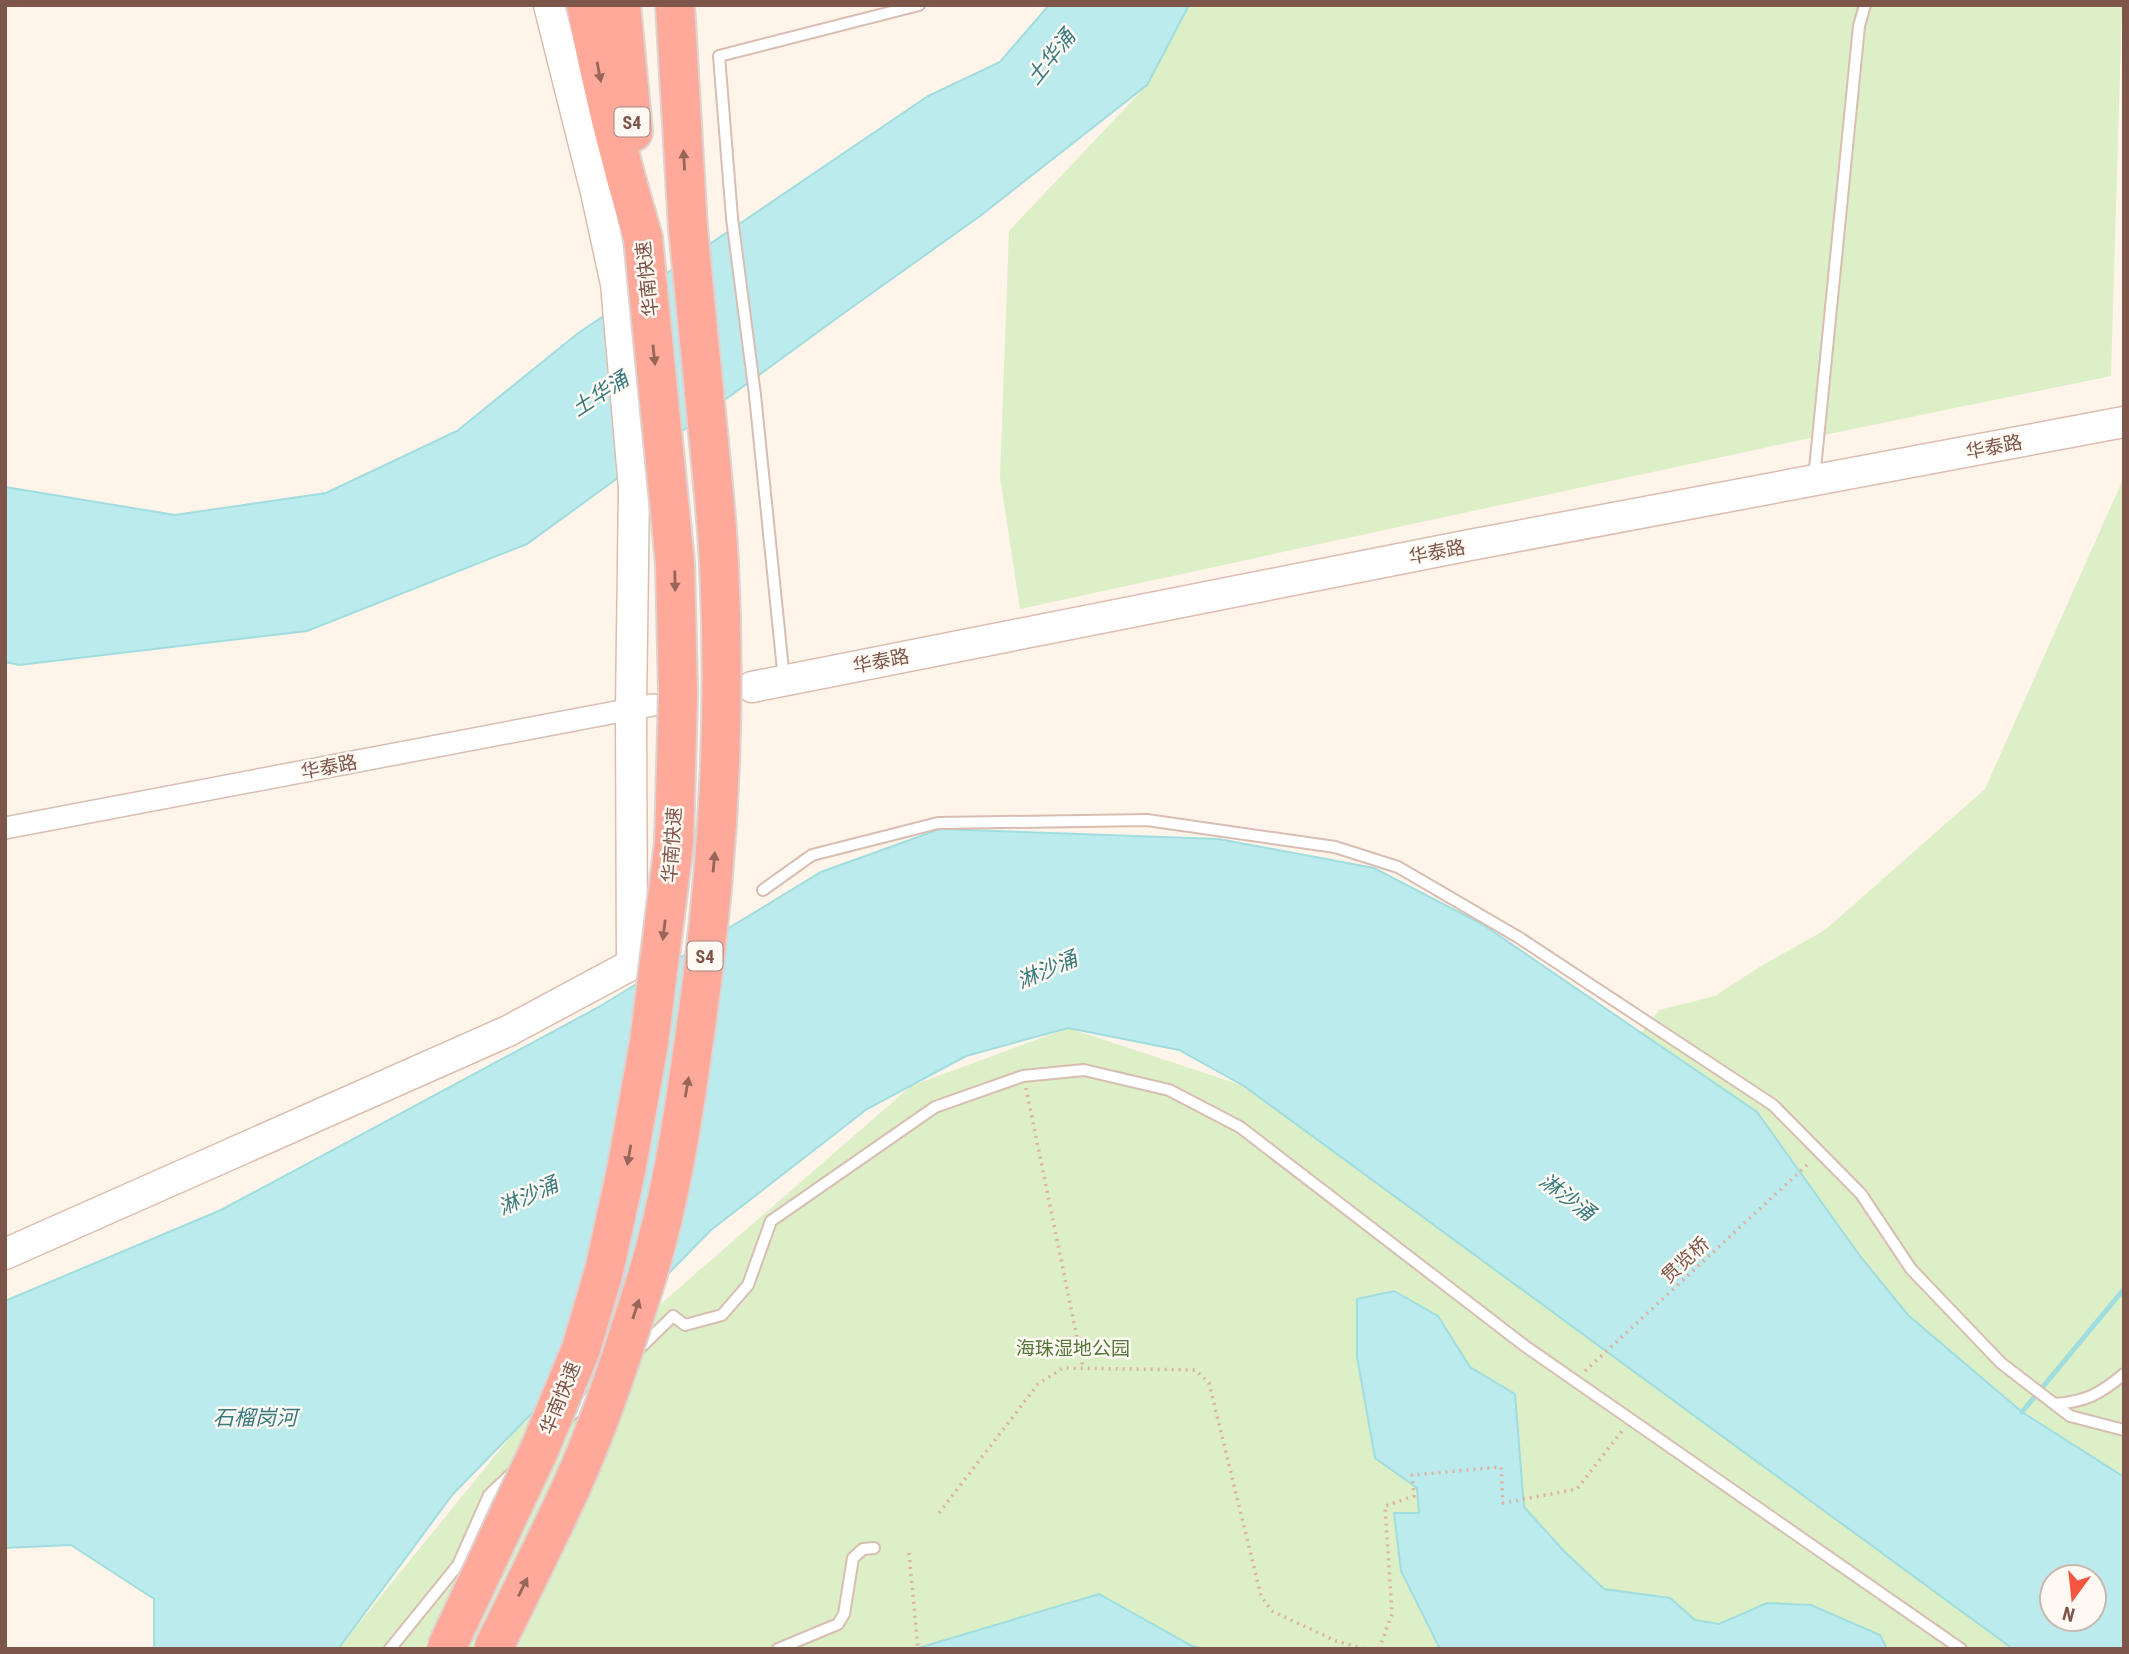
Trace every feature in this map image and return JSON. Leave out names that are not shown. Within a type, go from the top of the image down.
[{"type":"highway","points":[[586,5],[601,84],[643,238]]},
{"type":"highway","name":"华南快速","points":[[446,1649],[540,1448],[581,1349],[604,1271],[651,1029],[674,843],[678,692],[675,563],[621,5]]},
{"type":"highway","name":"S4","points":[[493,1649],[571,1487],[608,1396],[646,1281],[666,1202],[688,1084],[703,982],[720,785],[722,653],[717,526],[688,228],[675,5]]},
{"type":"street","points":[[5,1254],[508,1031],[627,967],[632,960],[642,707],[634,488],[616,284],[549,5]]},
{"type":"street","name":"华泰路","points":[[752,687],[1470,545],[2124,422]]},
{"type":"street","name":"华泰路","points":[[5,828],[642,707]]},
{"type":"lane","points":[[785,680],[755,395],[732,219],[719,56],[919,5]]},
{"type":"lane","points":[[1814,481],[1859,26],[1865,5]]},
{"type":"lane","points":[[763,890],[811,855],[938,823],[1147,820],[1335,847],[1398,867],[1518,937],[1773,1105],[1861,1194],[1911,1269],[2001,1363],[2070,1416],[2124,1430]]},
{"type":"lane","points":[[390,1649],[458,1565],[489,1495],[673,1316],[685,1325],[722,1315],[748,1286],[771,1221],[935,1107],[1023,1076],[1084,1070],[1169,1090],[1240,1127],[1525,1346],[1961,1649]]},
{"type":"lane","points":[[2050,1401],[2076,1403],[2106,1389],[2124,1374]]},
{"type":"lane","points":[[778,1649],[838,1624],[844,1614],[853,1558],[863,1549],[874,1548]]},
{"type":"path","points":[[1023,1076],[1083,1367]]},
{"type":"path","name":"贯览桥","points":[[1582,1374],[1807,1165]]},
{"type":"path","points":[[939,1513],[1038,1384],[1063,1368],[1195,1370],[1209,1383],[1261,1596],[1272,1611],[1336,1641],[1365,1649]]},
{"type":"path","points":[[1379,1649],[1392,1614],[1385,1506],[1414,1496],[1412,1475],[1501,1467],[1503,1503],[1577,1489],[1631,1420]]},
{"type":"path","points":[[909,1553],[918,1649]]},
{"type":"green space","points":[[1189,5],[2122,5],[2111,376],[1819,436],[1020,609],[1000,477],[1009,231],[1147,85]]},
{"type":"green space","points":[[2124,477],[2124,1477],[2022,1412],[1908,1315],[1860,1256],[1641,1033],[1659,1010],[1715,996],[1825,930],[1985,789]]},
{"type":"green space","name":"海珠湿地公园","points":[[1068,1028],[1244,1086],[2013,1649],[338,1649],[515,1431],[911,1086]]},
{"type":"water","name":"土华涌","points":[[1049,5],[1189,5],[1147,85],[980,216],[527,544],[307,631],[19,665],[5,662],[5,487],[175,515],[326,493],[457,431],[577,334],[928,96],[1000,62]]},
{"type":"water","name":"石榴岗河","points":[[940,829],[1219,839],[1374,868],[1482,924],[1757,1112],[1860,1256],[1908,1315],[2022,1412],[2124,1477],[2124,1649],[2013,1649],[1244,1086],[1179,1050],[1068,1028],[966,1056],[867,1109],[711,1230],[453,1494],[338,1649],[154,1649],[154,1599],[71,1545],[5,1548],[5,1301],[221,1210],[597,1008],[821,872]]},
{"type":"water","points":[[1394,1291],[1438,1316],[1470,1367],[1515,1394],[1524,1507],[1563,1550],[1604,1589],[1670,1598],[1695,1620],[1719,1624],[1767,1603],[1811,1605],[1880,1635],[1887,1649],[1440,1649],[1401,1571],[1394,1513],[1419,1513],[1417,1488],[1375,1458],[1357,1357],[1357,1299]]},
{"type":"water","points":[[1099,1594],[1192,1646],[1204,1649],[915,1649]]},
{"type":"waterway","points":[[2022,1412],[2124,1289]]},
{"type":"water label","name":"淋沙涌","points":[[1047,970]]},
{"type":"water label","name":"淋沙涌","points":[[528,1196]]},
{"type":"water label","name":"淋沙涌","points":[[1567,1197]]}]
